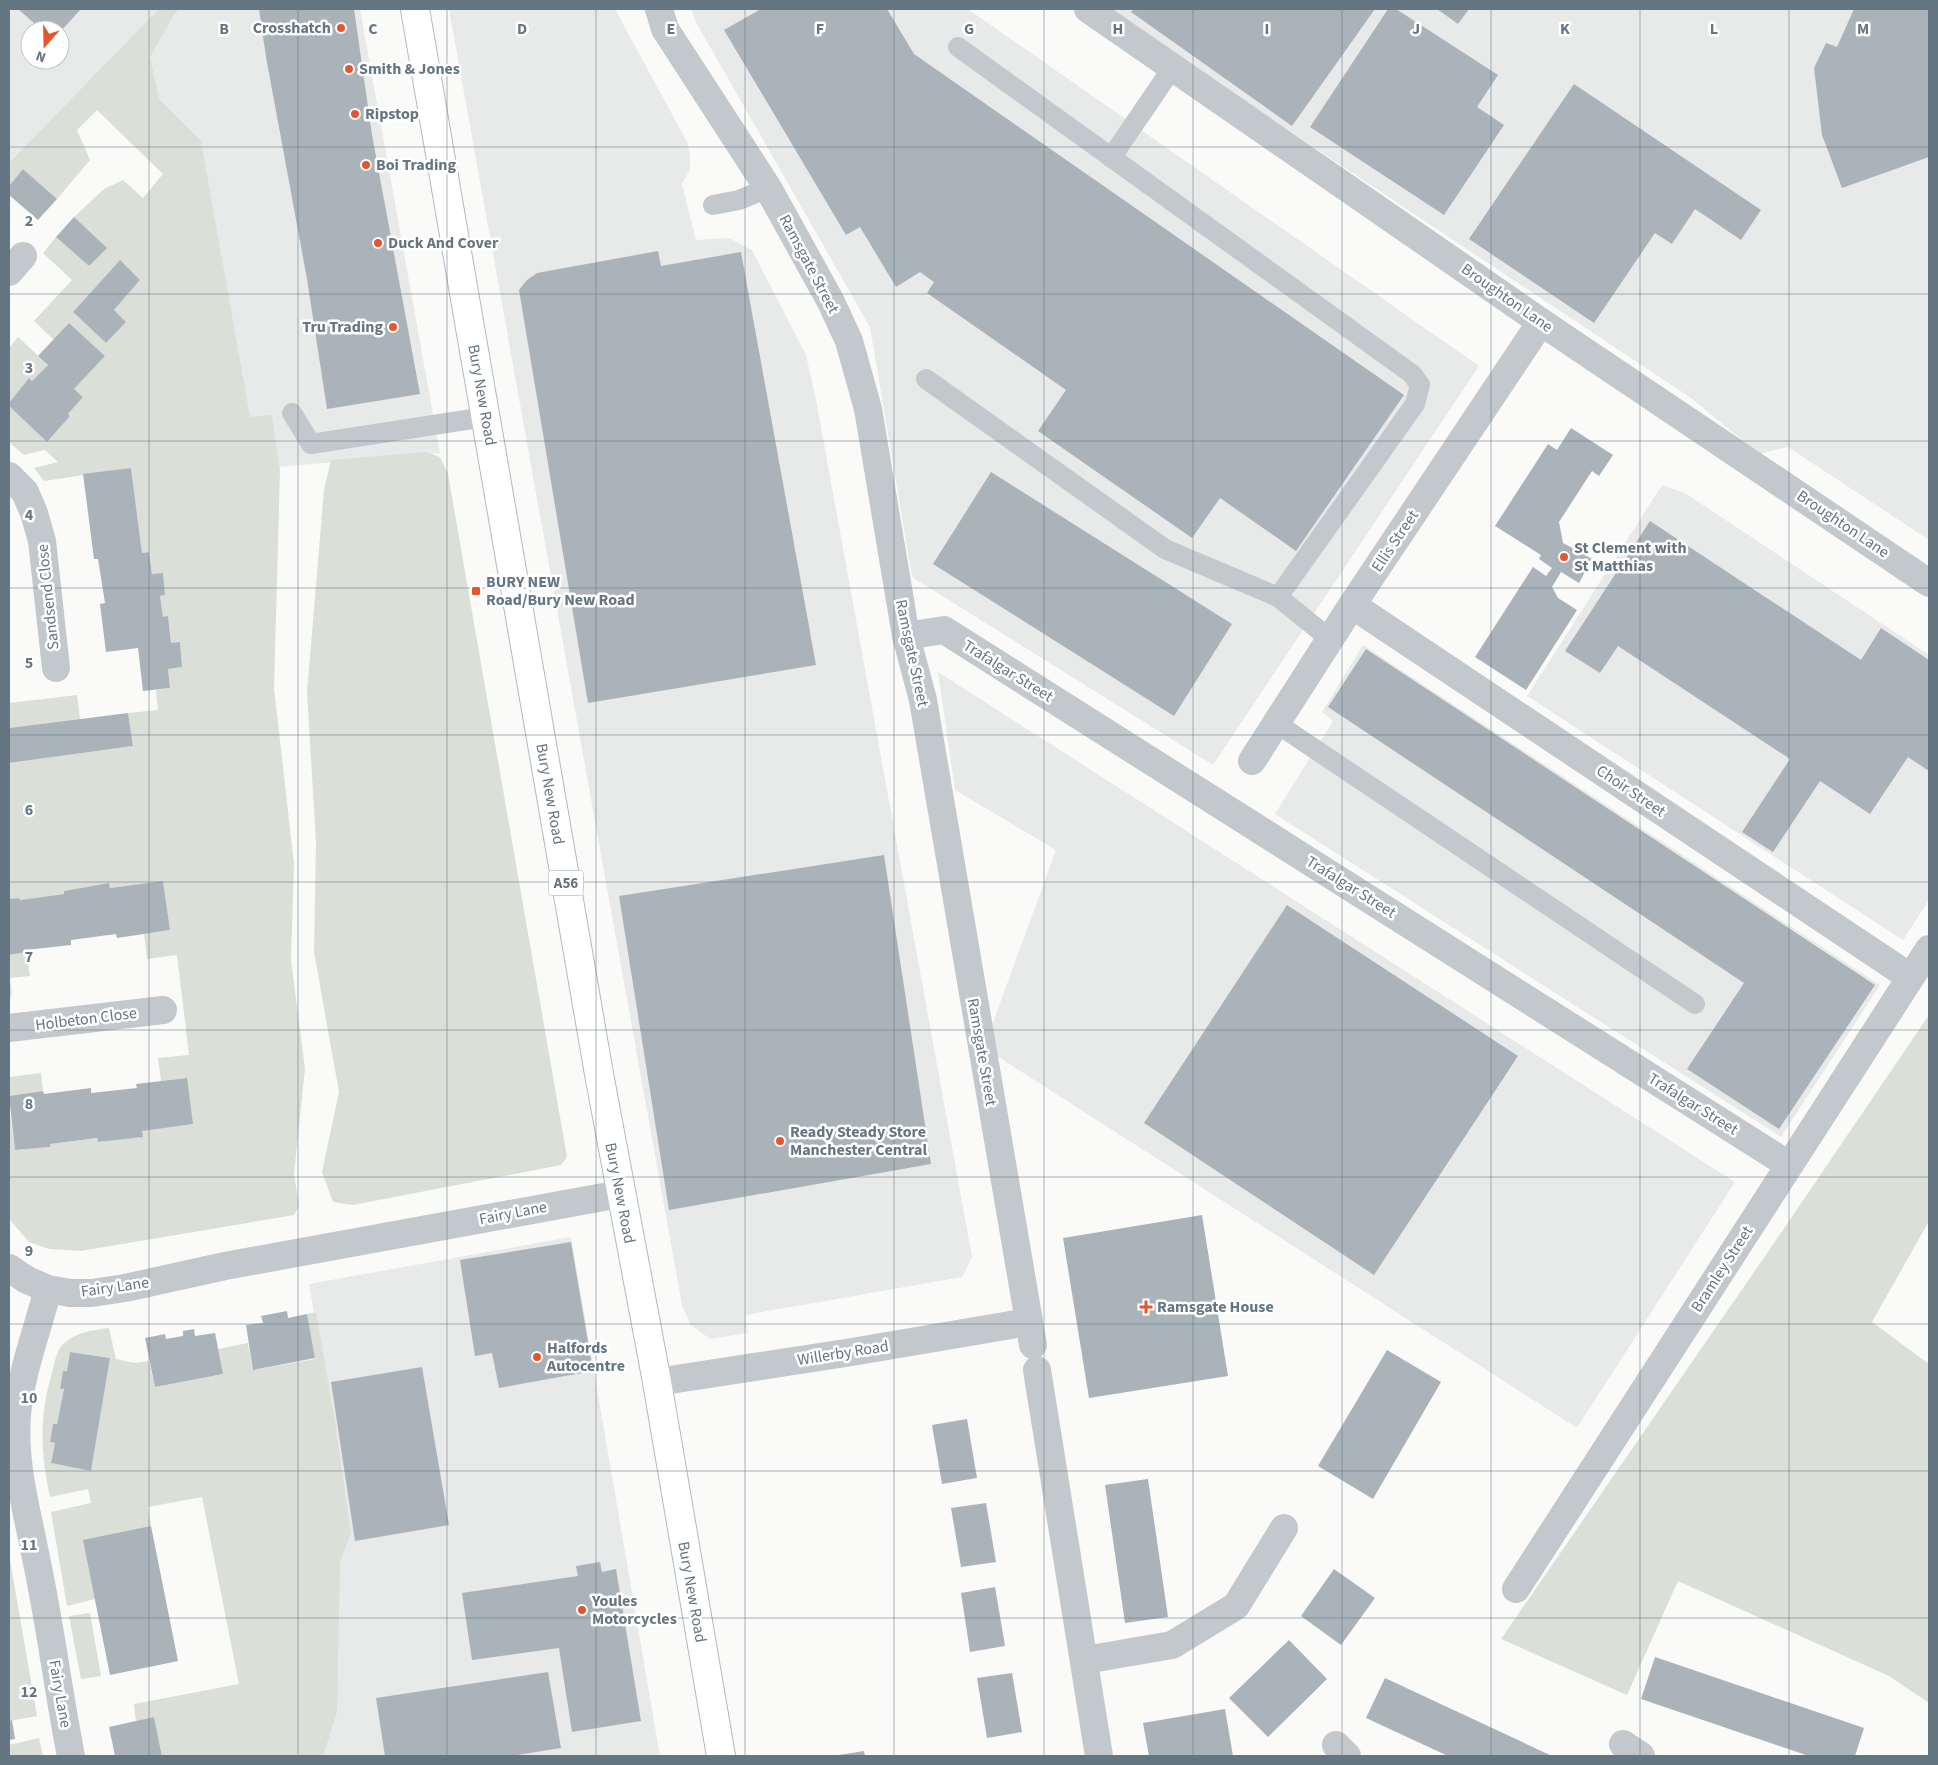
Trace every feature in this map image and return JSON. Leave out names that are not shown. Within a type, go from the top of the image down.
[{"type":"highway","name":"Bury New Road","points":[[415,9],[620,1194],[657,1382],[721,1756]]},
{"type":"street","name":"Broughton Lane","points":[[1093,10],[1541,322],[1929,582]]},
{"type":"street","name":"Ramsgate Street","points":[[664,12],[665,30],[768,188],[831,302],[849,341],[868,410],[906,636],[923,700],[1033,1346],[1099,1756]]},
{"type":"street","name":"Ellis Street","points":[[1252,761],[1352,605],[1541,322]]},
{"type":"street","name":"Sandsend Close","points":[[9,476],[25,492],[42,540],[56,668]]},
{"type":"street","name":"Choir Street","points":[[1352,605],[1910,978]]},
{"type":"street","name":"Trafalgar Street","points":[[906,636],[944,630],[1789,1165]]},
{"type":"street","name":"Bramley Street","points":[[1516,1589],[1929,949]]},
{"type":"street","name":"Holbeton Close","points":[[9,1028],[163,1010]]},
{"type":"street","name":"Fairy Lane","points":[[72,1756],[37,1559],[23,1500],[16,1443],[18,1400],[48,1289],[70,1293],[92,1293],[125,1288],[226,1266],[620,1194]]},
{"type":"street","points":[[9,1268],[27,1280],[48,1289]]},
{"type":"street","name":"Willerby Road","points":[[657,1382],[852,1352],[1033,1346]]},
{"type":"street","points":[[1085,1660],[1172,1645],[1236,1606],[1284,1528]]},
{"type":"lane","points":[[958,47],[1412,374],[1420,385],[1415,404],[1278,597]]},
{"type":"lane","points":[[1111,158],[1173,67]]},
{"type":"lane","points":[[713,205],[739,200],[768,188]]},
{"type":"lane","points":[[926,379],[1165,549],[1278,597],[1330,639]]},
{"type":"lane","points":[[292,413],[311,444],[485,416]]},
{"type":"lane","points":[[1276,723],[1695,1004]]},
{"type":"shaded area","points":[[9,9],[360,9],[440,453],[242,470],[163,174],[79,92],[9,163]]},
{"type":"shaded area","points":[[159,9],[179,9],[150,57],[159,99],[201,141],[250,417],[272,415],[280,471],[274,688],[294,864],[291,960],[305,1069],[294,1174],[299,1206],[294,1215],[81,1251],[49,1249],[29,1242],[9,1219],[9,1107],[15,1150],[50,1147],[50,1144],[97,1138],[98,1142],[142,1137],[142,1131],[187,1078],[161,1081],[158,1058],[189,1055],[177,955],[147,959],[144,934],[170,930],[163,881],[110,888],[109,883],[64,891],[64,894],[20,900],[19,898],[9,899],[9,763],[133,746],[128,713],[158,710],[156,690],[170,688],[168,669],[182,667],[180,642],[171,643],[168,617],[163,617],[160,596],[165,595],[163,573],[152,574],[149,552],[142,553],[131,468],[44,481],[34,468],[58,462],[45,450],[24,455],[9,442],[9,406],[47,442],[70,416],[68,414],[83,397],[74,389],[105,356],[69,323],[54,340],[34,321],[72,280],[43,253],[56,237],[89,266],[106,248],[74,217],[104,189],[123,180],[143,198],[163,174],[97,110],[77,130],[90,160],[57,199],[23,169],[9,186],[9,163]],"holes":[[[119,261],[140,280],[114,310],[126,322],[106,343],[73,312]]]},
{"type":"shaded area","points":[[449,9],[615,9],[687,142],[690,155],[690,170],[682,184],[696,240],[729,238],[752,250],[806,355],[816,400],[972,1257],[962,1277],[745,1315],[748,1333],[710,1339],[690,1324],[682,1305]]},
{"type":"shaded area","points":[[691,9],[968,9],[1479,366],[1213,765],[912,577],[870,327],[697,24]]},
{"type":"shaded area","points":[[1106,9],[1929,9],[1929,540],[1788,447],[1759,454],[1691,398]]},
{"type":"shaded area","points":[[18,337],[48,365],[32,381],[29,379],[9,403],[9,348]]},
{"type":"shaded area","points":[[427,452],[440,457],[448,474],[567,1157],[561,1165],[353,1205],[333,1202],[322,1172],[339,1092],[314,952],[316,842],[307,692],[324,490],[331,460]]},
{"type":"shaded area","points":[[1662,485],[1685,493],[1929,655],[1929,900],[1903,940],[1527,696]]},
{"type":"shaded area","points":[[1363,645],[1880,985],[1781,1137],[1275,814],[1333,721],[1322,712]]},
{"type":"shaded area","points":[[938,672],[1735,1182],[1577,1428],[997,1056],[992,1025],[1056,850],[955,790]]},
{"type":"shaded area","points":[[77,695],[80,719],[9,728],[9,703]]},
{"type":"shaded area","points":[[26,952],[30,976],[10,978],[12,993],[9,1003],[9,955]]},
{"type":"shaded area","points":[[1929,1015],[1929,1221],[1872,1322],[1929,1364],[1929,1703],[1889,1676],[1678,1581],[1627,1695],[1501,1639],[1772,1246]]},
{"type":"shaded area","points":[[41,1073],[43,1091],[9,1096],[9,1077]]},
{"type":"shaded area","points":[[571,1237],[660,1756],[320,1756],[340,1462],[309,1284]]},
{"type":"shaded area","points":[[316,1312],[335,1422],[351,1533],[340,1562],[337,1712],[323,1756],[162,1756],[154,1717],[136,1721],[134,1704],[239,1684],[202,1497],[148,1507],[151,1526],[95,1599],[67,1606],[51,1512],[91,1503],[88,1489],[50,1497],[44,1463],[42,1433],[45,1402],[56,1356],[63,1344],[73,1337],[109,1328],[116,1359],[134,1363],[149,1361],[155,1387],[223,1374],[218,1349],[248,1343],[253,1370],[315,1359],[307,1314]],"holes":[[[70,1352],[110,1358],[91,1471],[51,1463],[55,1443],[50,1442],[53,1424],[57,1424],[64,1389],[60,1389],[63,1371],[67,1371]]]},
{"type":"shaded area","points":[[9,1554],[37,1716],[9,1721]]},
{"type":"shaded area","points":[[90,1613],[101,1676],[81,1679],[69,1616]]},
{"type":"shaded area","points":[[39,1738],[43,1756],[9,1756],[9,1745]]},
{"type":"building","points":[[18,9],[81,9],[70,21],[31,20]]},
{"type":"building","points":[[259,9],[354,9],[372,135],[420,394],[327,409],[307,279],[266,57]]},
{"type":"building","points":[[761,9],[887,9],[914,54],[1404,395],[1296,551],[1220,498],[1192,538],[1038,431],[1066,390],[927,293],[934,282],[920,272],[896,287],[860,227],[846,235],[724,30]]},
{"type":"building","points":[[1134,9],[1375,9],[1292,126],[1131,12]]},
{"type":"building","points":[[1388,9],[1396,9],[1498,75],[1477,107],[1504,125],[1444,215],[1310,127]]},
{"type":"building","points":[[1437,9],[1469,9],[1458,24]]},
{"type":"building","points":[[1854,9],[1929,9],[1929,157],[1842,188],[1822,135],[1814,68],[1826,43],[1837,47]]},
{"type":"building","points":[[1574,84],[1761,210],[1741,240],[1695,209],[1672,244],[1655,233],[1594,323],[1469,239]]},
{"type":"building","points":[[23,169],[57,199],[38,220],[9,195],[9,186]]},
{"type":"building","points":[[74,217],[107,248],[89,266],[56,237]]},
{"type":"building","points":[[658,251],[661,266],[741,252],[816,665],[588,703],[519,290],[527,280],[537,273]]},
{"type":"building","points":[[120,260],[140,280],[114,310],[126,322],[106,343],[73,312]]},
{"type":"building","points":[[69,323],[105,356],[74,389],[83,397],[68,414],[70,416],[47,442],[9,406],[9,403],[29,378],[32,381],[48,365],[38,356]]},
{"type":"building","name":"St Clement with St Matthias","points":[[1571,428],[1613,455],[1599,476],[1592,471],[1559,522],[1563,543],[1592,559],[1579,583],[1561,572],[1552,587],[1558,598],[1577,610],[1526,690],[1475,657],[1533,567],[1546,576],[1552,568],[1539,559],[1541,555],[1495,526],[1548,444],[1557,450]]},
{"type":"building","points":[[131,468],[142,553],[149,552],[152,574],[163,573],[165,595],[160,596],[163,617],[168,616],[171,643],[180,642],[182,667],[168,669],[170,688],[143,691],[138,648],[106,652],[100,604],[105,603],[98,559],[94,559],[83,474]]},
{"type":"building","points":[[991,472],[1232,624],[1174,716],[933,564]]},
{"type":"building","points":[[1650,521],[1861,660],[1881,628],[1929,660],[1929,771],[1908,757],[1870,814],[1820,781],[1773,852],[1742,832],[1790,759],[1618,646],[1600,673],[1565,651]]},
{"type":"building","points":[[1366,649],[1875,985],[1779,1129],[1687,1069],[1744,983],[1328,707]]},
{"type":"building","points":[[128,713],[133,746],[9,763],[9,728]]},
{"type":"building","points":[[884,855],[931,1164],[669,1210],[619,896]]},
{"type":"building","points":[[163,881],[170,930],[117,938],[116,934],[71,940],[71,945],[26,950],[26,952],[9,955],[9,899],[19,898],[20,900],[64,894],[64,891],[109,883],[110,888]]},
{"type":"building","points":[[1287,905],[1518,1056],[1374,1275],[1144,1123]]},
{"type":"building","points":[[187,1078],[193,1124],[142,1131],[143,1137],[98,1142],[97,1138],[50,1144],[50,1147],[15,1150],[9,1096],[43,1091],[44,1094],[91,1088],[91,1093],[137,1088],[136,1084]]},
{"type":"building","name":"Ramsgate House","points":[[1202,1215],[1228,1376],[1089,1398],[1063,1238]]},
{"type":"building","points":[[571,1242],[593,1371],[499,1388],[492,1353],[475,1356],[460,1260]]},
{"type":"building","points":[[287,1311],[288,1318],[307,1314],[315,1358],[253,1370],[246,1325],[263,1323],[261,1316]]},
{"type":"building","points":[[194,1329],[195,1336],[215,1333],[223,1374],[155,1387],[145,1338],[165,1334],[166,1339],[183,1336],[183,1331]]},
{"type":"building","points":[[1387,1350],[1441,1382],[1373,1499],[1318,1466]]},
{"type":"building","points":[[70,1352],[110,1358],[91,1471],[51,1463],[55,1443],[50,1442],[53,1424],[57,1424],[64,1389],[60,1389],[63,1371],[67,1371]]},
{"type":"building","points":[[422,1367],[449,1525],[355,1541],[331,1382]]},
{"type":"building","points":[[967,1419],[977,1478],[942,1484],[932,1425]]},
{"type":"building","points":[[1148,1479],[1168,1617],[1125,1623],[1105,1485]]},
{"type":"building","points":[[986,1503],[996,1562],[961,1567],[951,1508]]},
{"type":"building","points":[[151,1526],[178,1661],[110,1675],[83,1540]]},
{"type":"building","points":[[600,1562],[602,1572],[616,1569],[641,1721],[572,1732],[559,1648],[472,1660],[462,1593],[578,1576],[576,1566]]},
{"type":"building","points":[[1334,1569],[1375,1598],[1341,1645],[1301,1616]]},
{"type":"building","points":[[995,1587],[1005,1646],[970,1652],[961,1593]]},
{"type":"building","points":[[1289,1640],[1327,1679],[1268,1737],[1229,1698]]},
{"type":"building","points":[[1655,1657],[1864,1728],[1855,1756],[1809,1756],[1641,1699]]},
{"type":"building","points":[[548,1672],[561,1748],[511,1756],[385,1756],[376,1698]]},
{"type":"building","points":[[1012,1673],[1022,1732],[987,1738],[977,1678]]},
{"type":"building","points":[[1385,1678],[1552,1756],[1448,1756],[1366,1718]]},
{"type":"building","points":[[1225,1709],[1233,1756],[1149,1756],[1143,1723]]},
{"type":"building","points":[[154,1717],[162,1756],[115,1756],[109,1727]]},
{"type":"building","points":[[12,1720],[15,1739],[9,1740],[9,1721]]},
{"type":"building","points":[[864,1751],[865,1756],[839,1756],[839,1755]]},
{"type":"place","name":"Crosshatch","points":[[341,28]]},
{"type":"place","name":"Smith & Jones","points":[[349,69]]},
{"type":"place","name":"Ripstop","points":[[355,114]]},
{"type":"place","name":"Boi Trading","points":[[366,165]]},
{"type":"place","name":"Duck And Cover","points":[[378,243]]},
{"type":"place","name":"Tru Trading","points":[[393,327]]},
{"type":"place","name":"St Clement with St Matthias","points":[[1564,557]]},
{"type":"place","name":"BURY NEW Road/Bury New Road","points":[[476,591]]},
{"type":"place","name":"Ready Steady Store Manchester Central","points":[[780,1141]]},
{"type":"place","name":"Ramsgate House","points":[[1146,1307]]},
{"type":"place","name":"Halfords Autocentre","points":[[537,1357]]},
{"type":"place","name":"Youles Motorcycles","points":[[582,1610]]}]
